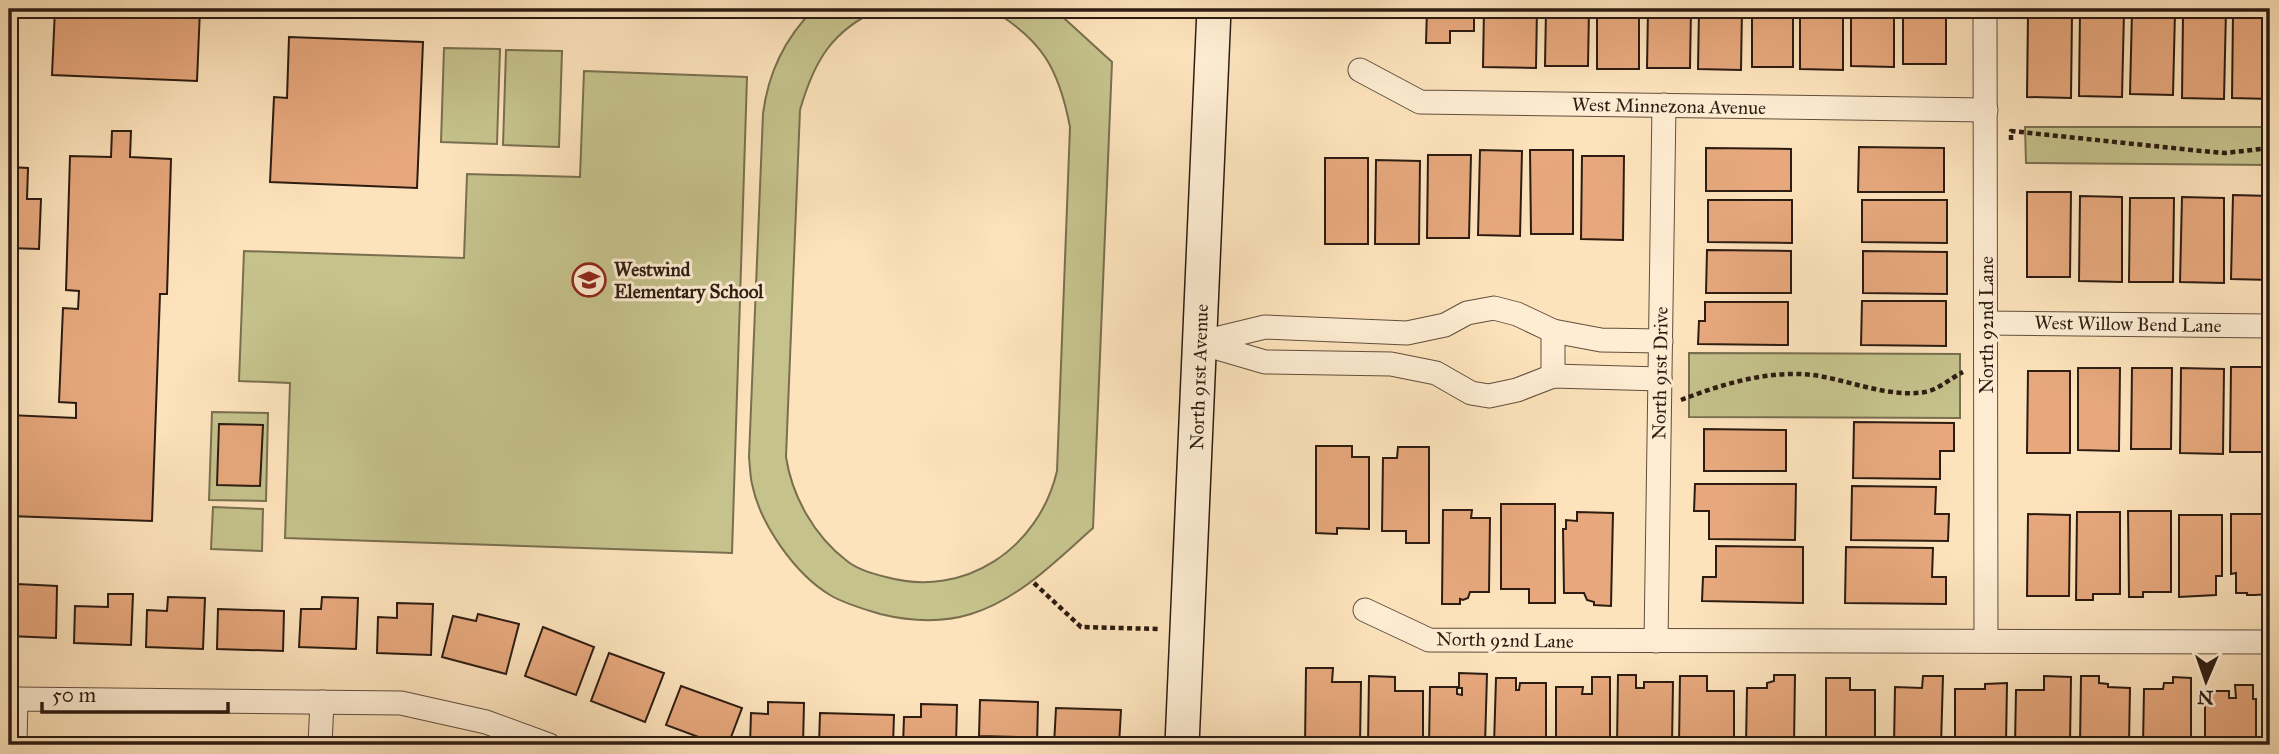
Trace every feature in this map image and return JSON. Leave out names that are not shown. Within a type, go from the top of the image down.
[{"type":"main road","name":"North 91st Avenue","points":[[1182,745],[1214,9]]},
{"type":"street","name":"North 92nd Lane","points":[[1985,9],[1986,641]]},
{"type":"street","name":"West Minnezona Avenue","points":[[1360,70],[1420,102],[1986,110]]},
{"type":"street","name":"North 91st Drive","points":[[1656,641],[1664,105]]},
{"type":"street","points":[[1200,342],[1265,327],[1407,333],[1445,326],[1467,313],[1494,308],[1517,314],[1553,331],[1601,340],[1661,341]]},
{"type":"street","name":"West Willow Bend Lane","points":[[1986,323],[2270,326]]},
{"type":"street","points":[[1553,331],[1553,376]]},
{"type":"street","points":[[1200,342],[1265,362],[1391,364],[1436,373],[1471,393],[1489,396],[1517,390],[1553,376],[1660,389]]},
{"type":"street","name":"North 92nd Lane","points":[[1366,610],[1429,640],[2270,642]]},
{"type":"street","points":[[15,745],[16,699],[401,704],[486,722],[549,745]]},
{"type":"street","points":[[320,745],[322,702]]},
{"type":"path","points":[[1986,144],[2011,144],[2011,131],[2190,151],[2225,153],[2270,148]]},
{"type":"path","points":[[1660,389],[1681,401],[1731,383],[1782,374],[1811,375],[1898,393],[1927,392],[1967,370],[1968,361],[1986,361]]},
{"type":"path","points":[[1034,583],[1081,627],[1188,631]]},
{"type":"shaded area","points":[[814,9],[880,9],[849,27],[827,49],[812,76],[800,110],[786,457],[799,500],[824,540],[851,564],[886,577],[915,582],[944,581],[970,573],[994,561],[1016,544],[1034,523],[1048,499],[1057,471],[1070,127],[1060,88],[1045,58],[1023,32],[990,9],[1054,9],[1112,62],[1093,528],[1021,589],[989,607],[960,617],[926,620],[891,616],[855,606],[830,595],[804,574],[781,547],[763,515],[752,484],[749,457],[763,114],[769,84],[786,44]]},
{"type":"shaded area","points":[[444,48],[500,49],[497,144],[441,142]]},
{"type":"shaded area","points":[[506,50],[562,51],[559,147],[503,145]]},
{"type":"shaded area","points":[[584,71],[747,77],[732,553],[285,538],[290,383],[239,381],[244,251],[464,258],[467,174],[580,177]]},
{"type":"shaded area","points":[[2025,127],[2270,127],[2270,165],[2026,163]]},
{"type":"shaded area","points":[[1689,353],[1960,354],[1960,418],[1689,417]]},
{"type":"shaded area","points":[[212,412],[268,413],[266,501],[209,500]]},
{"type":"shaded area","points":[[213,507],[263,509],[262,551],[211,549]]},
{"type":"building","points":[[55,9],[200,9],[197,81],[52,75]]},
{"type":"building","points":[[1427,9],[1474,9],[1474,31],[1450,31],[1450,43],[1426,43]]},
{"type":"building","points":[[1484,9],[1537,9],[1536,68],[1483,67]]},
{"type":"building","points":[[1546,9],[1589,9],[1588,66],[1545,66]]},
{"type":"building","points":[[1597,9],[1639,9],[1639,69],[1597,69]]},
{"type":"building","points":[[1648,9],[1691,9],[1690,68],[1647,68]]},
{"type":"building","points":[[1699,9],[1742,9],[1741,70],[1698,69]]},
{"type":"building","points":[[1752,9],[1793,9],[1793,67],[1752,67]]},
{"type":"building","points":[[1800,9],[1843,9],[1843,70],[1800,69]]},
{"type":"building","points":[[1851,9],[1894,9],[1894,67],[1851,66]]},
{"type":"building","points":[[1903,9],[1946,9],[1946,64],[1903,64]]},
{"type":"building","points":[[2203,9],[2226,9],[2224,99],[2182,98],[2183,14],[2204,14]]},
{"type":"building","points":[[2132,11],[2175,12],[2173,95],[2130,94]]},
{"type":"building","points":[[2080,12],[2124,12],[2122,97],[2079,96]]},
{"type":"building","points":[[2028,13],[2072,14],[2071,98],[2027,97]]},
{"type":"building","points":[[2233,14],[2270,14],[2270,99],[2232,98]]},
{"type":"building","points":[[289,37],[423,42],[417,188],[270,182],[274,97],[287,98]]},
{"type":"building","points":[[112,131],[131,131],[130,157],[171,159],[167,294],[160,294],[152,521],[9,516],[9,415],[76,418],[76,403],[59,402],[63,308],[78,309],[79,291],[66,290],[70,156],[111,157]]},
{"type":"building","points":[[1859,147],[1944,148],[1944,192],[1858,192]]},
{"type":"building","points":[[1706,148],[1791,149],[1791,191],[1706,191]]},
{"type":"building","points":[[1480,150],[1522,151],[1520,236],[1478,235]]},
{"type":"building","points":[[1530,150],[1573,150],[1573,234],[1531,234]]},
{"type":"building","points":[[1428,155],[1471,155],[1469,238],[1427,238]]},
{"type":"building","points":[[1582,156],[1624,156],[1623,240],[1581,239]]},
{"type":"building","points":[[1325,158],[1368,158],[1368,244],[1325,244]]},
{"type":"building","points":[[1376,160],[1420,161],[1419,244],[1375,244]]},
{"type":"building","points":[[9,167],[28,168],[27,199],[41,199],[39,249],[9,248]]},
{"type":"building","points":[[2027,192],[2071,192],[2070,277],[2027,277]]},
{"type":"building","points":[[2233,195],[2270,196],[2270,280],[2231,279]]},
{"type":"building","points":[[2080,196],[2122,197],[2122,282],[2079,281]]},
{"type":"building","points":[[2182,197],[2224,198],[2224,283],[2180,282]]},
{"type":"building","points":[[2130,198],[2174,198],[2173,282],[2129,282]]},
{"type":"building","points":[[1708,200],[1792,200],[1792,243],[1708,242]]},
{"type":"building","points":[[1862,200],[1947,200],[1947,243],[1862,242]]},
{"type":"building","points":[[1707,250],[1791,251],[1791,293],[1706,293]]},
{"type":"building","points":[[1863,251],[1947,252],[1947,294],[1863,293]]},
{"type":"building","points":[[1862,301],[1946,301],[1946,346],[1861,345]]},
{"type":"building","points":[[1705,302],[1788,302],[1788,345],[1698,344],[1699,321],[1705,321]]},
{"type":"building","points":[[2231,367],[2270,367],[2270,452],[2230,452]]},
{"type":"building","points":[[2078,368],[2120,368],[2119,451],[2078,450]]},
{"type":"building","points":[[2132,368],[2172,368],[2171,449],[2131,449]]},
{"type":"building","points":[[2181,368],[2224,369],[2223,454],[2180,453]]},
{"type":"building","points":[[2028,371],[2070,371],[2070,453],[2027,453]]},
{"type":"building","points":[[1854,422],[1954,423],[1954,451],[1940,451],[1940,479],[1853,478]]},
{"type":"building","points":[[219,424],[263,425],[260,486],[217,485]]},
{"type":"building","points":[[1704,429],[1786,430],[1786,471],[1704,471]]},
{"type":"building","points":[[1316,446],[1352,446],[1352,457],[1369,457],[1369,529],[1337,528],[1337,534],[1316,533]]},
{"type":"building","points":[[1398,447],[1429,447],[1429,543],[1406,543],[1406,531],[1382,531],[1383,458],[1397,458]]},
{"type":"building","points":[[1695,484],[1796,484],[1795,540],[1709,539],[1709,511],[1694,511]]},
{"type":"building","points":[[1852,486],[1936,487],[1935,514],[1949,514],[1948,541],[1851,540]]},
{"type":"building","points":[[1501,504],[1555,504],[1555,603],[1529,603],[1529,589],[1501,589]]},
{"type":"building","points":[[1443,510],[1472,510],[1471,518],[1490,518],[1489,592],[1470,592],[1468,598],[1460,599],[1460,604],[1442,604]]},
{"type":"building","points":[[2128,511],[2171,511],[2171,592],[2143,592],[2143,597],[2129,597]]},
{"type":"building","points":[[1577,512],[1613,513],[1611,606],[1594,605],[1594,602],[1587,600],[1584,593],[1564,593],[1563,529],[1566,529],[1566,520],[1577,521]]},
{"type":"building","points":[[2077,512],[2120,512],[2120,594],[2093,594],[2093,600],[2076,600]]},
{"type":"building","points":[[2028,514],[2070,515],[2069,596],[2027,596]]},
{"type":"building","points":[[2231,514],[2270,514],[2270,594],[2236,593],[2236,573],[2231,574]]},
{"type":"building","points":[[2179,515],[2222,515],[2222,576],[2216,576],[2216,595],[2179,597]]},
{"type":"building","points":[[1716,546],[1803,547],[1803,603],[1702,601],[1703,577],[1716,577]]},
{"type":"building","points":[[1846,547],[1933,548],[1932,577],[1946,577],[1946,604],[1845,603]]},
{"type":"building","points":[[17,584],[57,586],[56,638],[9,636],[9,597],[17,597]]},
{"type":"building","points":[[108,594],[133,594],[131,645],[74,643],[75,606],[108,607]]},
{"type":"building","points":[[168,597],[205,598],[203,649],[146,647],[147,610],[167,611]]},
{"type":"building","points":[[322,597],[358,598],[356,649],[299,647],[301,609],[321,609]]},
{"type":"building","points":[[397,603],[433,604],[431,655],[377,653],[378,617],[397,618]]},
{"type":"building","points":[[218,609],[284,611],[283,651],[217,649]]},
{"type":"building","points":[[478,614],[519,624],[506,674],[442,657],[453,616],[476,621]]},
{"type":"building","points":[[543,627],[594,647],[576,695],[525,676]]},
{"type":"building","points":[[609,653],[664,673],[645,722],[591,701]]},
{"type":"building","points":[[1306,668],[1333,668],[1332,682],[1361,682],[1360,745],[1305,745]]},
{"type":"building","points":[[1459,673],[1487,674],[1485,745],[1429,745],[1430,687],[1457,687],[1457,694],[1462,695]]},
{"type":"building","points":[[1618,675],[1636,675],[1636,688],[1644,688],[1644,682],[1673,682],[1672,745],[1617,745]]},
{"type":"building","points":[[1774,675],[1795,675],[1794,745],[1746,745],[1747,688],[1767,688],[1767,683],[1774,681]]},
{"type":"building","points":[[1369,676],[1395,677],[1395,691],[1423,691],[1423,745],[1368,745]]},
{"type":"building","points":[[1680,676],[1707,676],[1707,691],[1734,691],[1734,745],[1679,745]]},
{"type":"building","points":[[1923,676],[1943,676],[1941,745],[1894,745],[1895,687],[1922,688]]},
{"type":"building","points":[[2044,676],[2071,677],[2070,745],[2015,745],[2016,690],[2044,690]]},
{"type":"building","points":[[2081,676],[2099,676],[2099,683],[2108,684],[2108,687],[2130,688],[2129,745],[2080,745]]},
{"type":"building","points":[[1592,677],[1610,677],[1610,745],[1556,745],[1556,687],[1583,687],[1582,694],[1592,694]]},
{"type":"building","points":[[2173,677],[2191,678],[2191,745],[2143,745],[2144,689],[2163,689],[2164,683],[2173,683]]},
{"type":"building","points":[[1496,678],[1516,678],[1516,690],[1519,690],[1520,683],[1546,683],[1546,745],[1494,745]]},
{"type":"building","points":[[1826,678],[1850,678],[1850,690],[1875,690],[1875,745],[1826,745]]},
{"type":"building","points":[[2007,683],[2006,745],[1955,745],[1955,689],[1985,689],[1985,684]]},
{"type":"building","points":[[2235,685],[2253,685],[2253,699],[2256,699],[2256,745],[2205,745],[2205,691],[2229,691],[2229,698],[2236,698]]},
{"type":"building","points":[[681,686],[742,708],[728,745],[720,745],[666,725]]},
{"type":"building","points":[[2265,691],[2270,691],[2270,745],[2264,745]]},
{"type":"building","points":[[980,700],[1038,702],[1037,745],[1016,745],[1017,737],[979,736]]},
{"type":"building","points":[[768,702],[804,703],[803,745],[750,745],[751,713],[768,714]]},
{"type":"building","points":[[921,704],[957,705],[956,745],[903,745],[904,717],[921,717]]},
{"type":"building","points":[[1056,708],[1121,710],[1119,745],[1054,745]]},
{"type":"building","points":[[820,713],[894,715],[893,745],[819,745]]},
{"type":"place","name":"Westwind Elementary School","points":[[589,280]]}]
